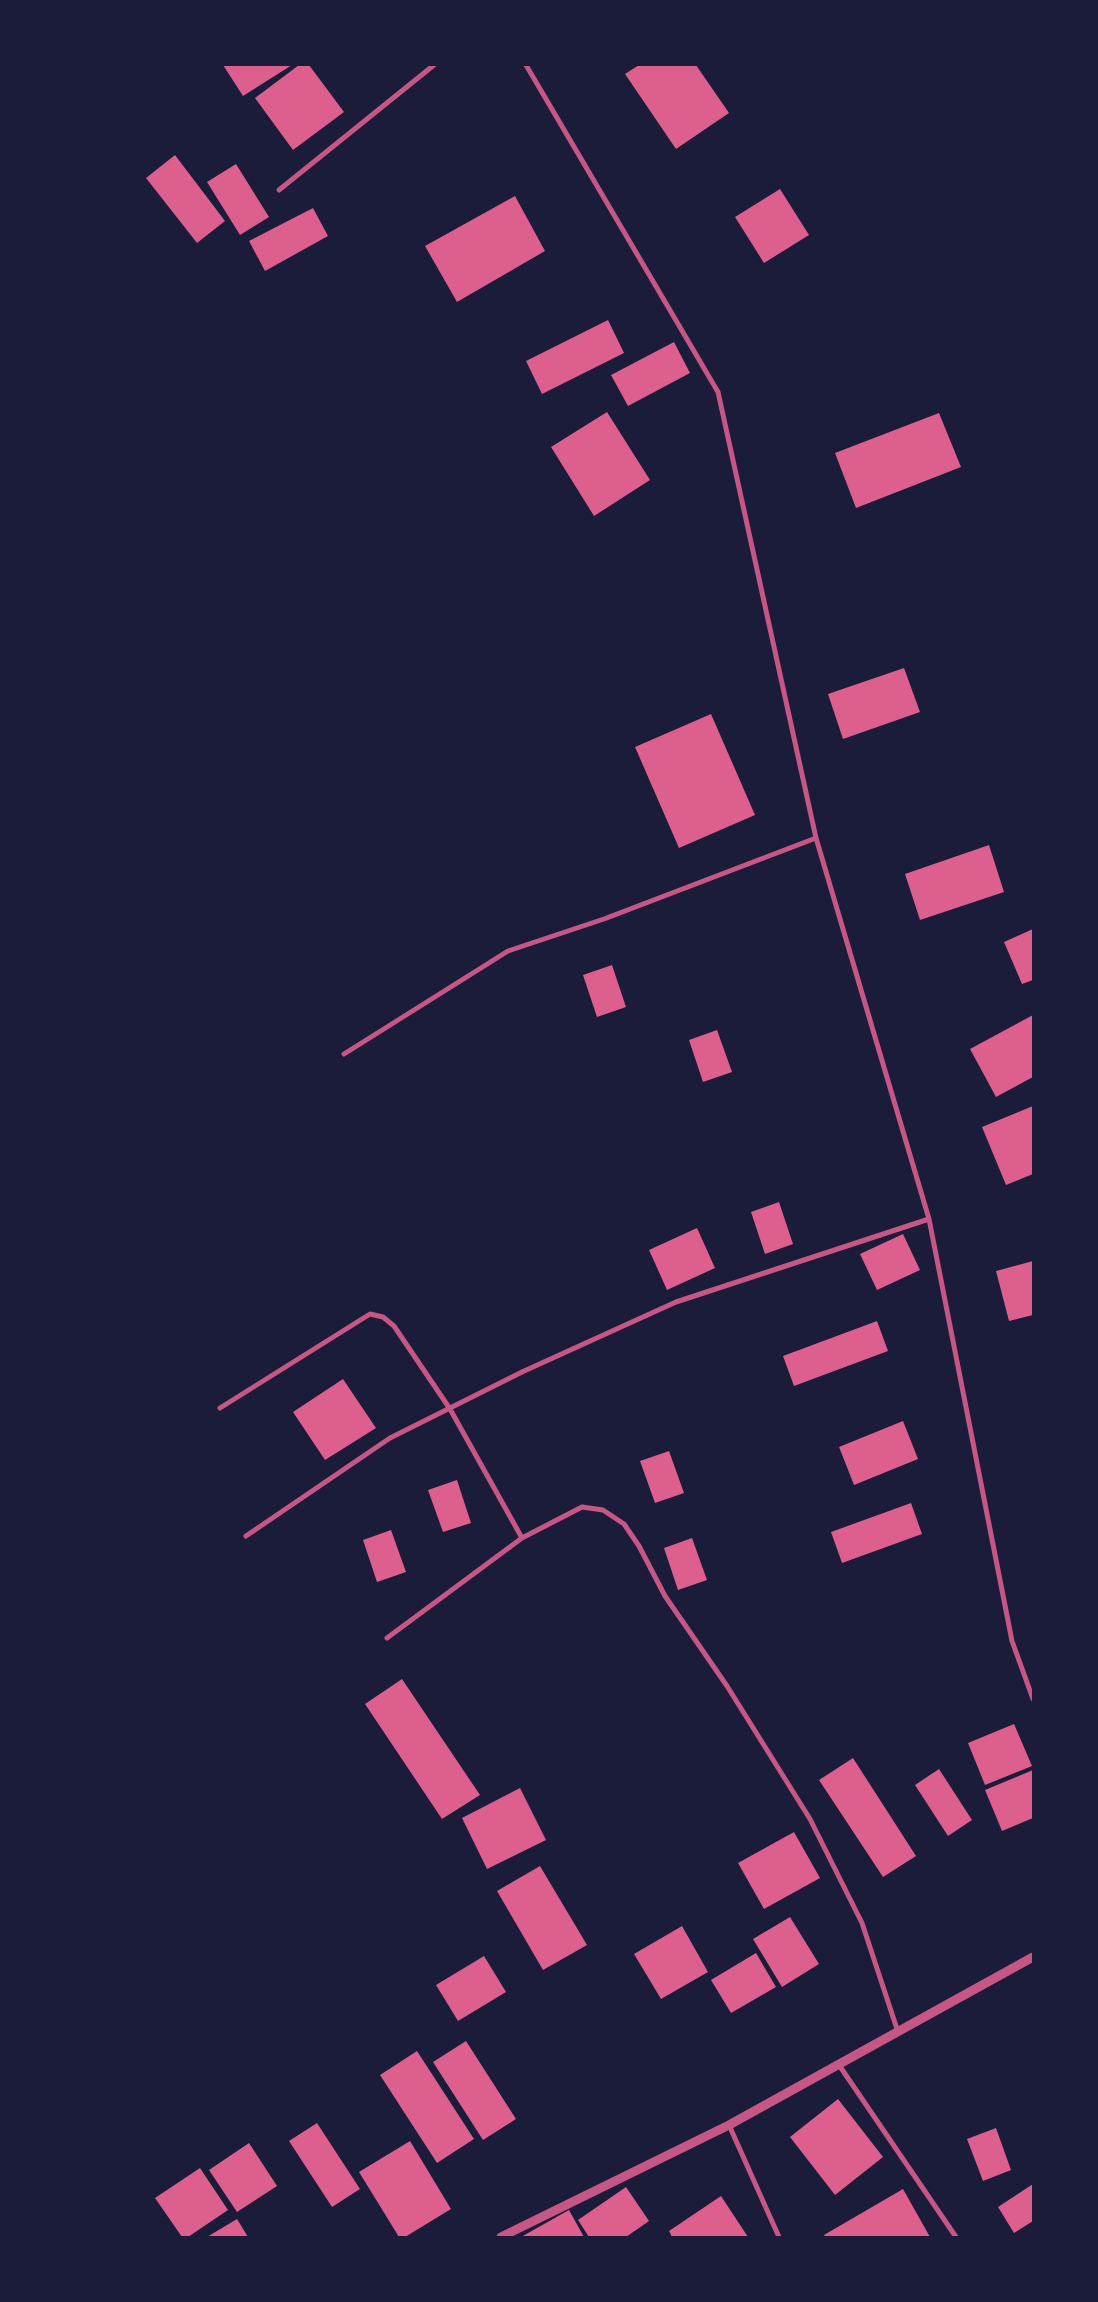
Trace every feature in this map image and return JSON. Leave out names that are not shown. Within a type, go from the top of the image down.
[{"type":"street","points":[[279,190],[434,65]]},
{"type":"street","points":[[526,65],[718,392],[816,838],[929,1219],[1012,1641],[1033,1699]]},
{"type":"street","points":[[344,1054],[508,951],[604,919],[816,838]]},
{"type":"street","points":[[246,1536],[390,1438],[522,1372],[676,1302],[929,1219]]},
{"type":"street","points":[[220,1408],[370,1314],[383,1317],[394,1326],[450,1409],[522,1538]]},
{"type":"street","points":[[387,1638],[522,1538],[582,1507],[603,1510],[624,1524],[639,1546],[665,1596],[727,1686],[810,1819],[862,1923],[898,2032]]},
{"type":"street","points":[[501,2237],[729,2125],[1033,1956]]},
{"type":"street","points":[[839,2065],[956,2237]]},
{"type":"street","points":[[729,2125],[779,2237]]},
{"type":"building","points":[[223,65],[292,65],[243,96]]},
{"type":"building","points":[[299,65],[309,65],[344,112],[293,150],[255,98]]},
{"type":"building","points":[[639,65],[696,65],[729,113],[676,149],[625,74]]},
{"type":"building","points":[[175,155],[225,221],[197,243],[146,178]]},
{"type":"building","points":[[236,164],[269,217],[240,235],[207,182]]},
{"type":"building","points":[[780,189],[809,235],[764,263],[735,217]]},
{"type":"building","points":[[515,196],[545,251],[457,302],[425,246]]},
{"type":"building","points":[[313,208],[328,236],[265,271],[249,241]]},
{"type":"building","points":[[608,320],[624,353],[542,394],[526,361]]},
{"type":"building","points":[[674,342],[690,373],[628,406],[611,375]]},
{"type":"building","points":[[607,412],[650,480],[594,516],[551,447]]},
{"type":"building","points":[[939,413],[961,467],[856,508],[835,453]]},
{"type":"building","points":[[904,668],[920,712],[843,739],[828,694]]},
{"type":"building","points":[[711,714],[755,815],[679,848],[635,747]]},
{"type":"building","points":[[989,845],[1004,892],[920,920],[905,874]]},
{"type":"building","points":[[1033,929],[1033,980],[1022,984],[1004,942]]},
{"type":"building","points":[[612,965],[626,1007],[597,1017],[583,975]]},
{"type":"building","points":[[1033,1015],[1033,1077],[996,1097],[970,1049]]},
{"type":"building","points":[[717,1030],[732,1072],[703,1082],[689,1040]]},
{"type":"building","points":[[1033,1106],[1033,1174],[1006,1185],[982,1127]]},
{"type":"building","points":[[779,1202],[793,1244],[765,1254],[751,1212]]},
{"type":"building","points":[[697,1228],[715,1268],[667,1290],[649,1250]]},
{"type":"building","points":[[903,1234],[920,1270],[877,1290],[860,1254]]},
{"type":"building","points":[[1033,1261],[1033,1315],[1009,1321],[996,1271]]},
{"type":"building","points":[[877,1321],[888,1351],[794,1386],[783,1356]]},
{"type":"building","points":[[343,1379],[376,1428],[325,1460],[293,1412]]},
{"type":"building","points":[[903,1421],[918,1459],[854,1485],[839,1447]]},
{"type":"building","points":[[669,1451],[684,1493],[655,1503],[640,1461]]},
{"type":"building","points":[[457,1480],[471,1523],[443,1532],[428,1490]]},
{"type":"building","points":[[911,1503],[922,1534],[842,1563],[831,1532]]},
{"type":"building","points":[[391,1530],[406,1572],[377,1582],[363,1540]]},
{"type":"building","points":[[692,1538],[707,1580],[678,1590],[664,1548]]},
{"type":"building","points":[[402,1679],[480,1795],[442,1819],[365,1704]]},
{"type":"building","points":[[1014,1724],[1032,1766],[985,1785],[968,1743]]},
{"type":"building","points":[[853,1758],[916,1856],[883,1877],[819,1780]]},
{"type":"building","points":[[939,1769],[972,1820],[948,1836],[915,1785]]},
{"type":"building","points":[[1033,1770],[1033,1818],[1002,1831],[985,1790]]},
{"type":"building","points":[[520,1788],[546,1840],[487,1869],[462,1818]]},
{"type":"building","points":[[794,1832],[820,1878],[764,1909],[738,1863]]},
{"type":"building","points":[[540,1866],[587,1945],[543,1970],[497,1891]]},
{"type":"building","points":[[790,1917],[819,1964],[782,1987],[753,1939]]},
{"type":"building","points":[[682,1926],[708,1972],[661,1999],[634,1954]]},
{"type":"building","points":[[756,1953],[776,1987],[731,2013],[711,1980]]},
{"type":"building","points":[[484,1956],[506,1992],[458,2021],[436,1985]]},
{"type":"building","points":[[466,2041],[516,2119],[483,2140],[433,2062]]},
{"type":"building","points":[[417,2051],[474,2139],[437,2163],[380,2075]]},
{"type":"building","points":[[838,2099],[883,2157],[835,2195],[790,2137]]},
{"type":"building","points":[[317,2123],[360,2189],[332,2207],[289,2141]]},
{"type":"building","points":[[996,2128],[1011,2170],[983,2181],[967,2139]]},
{"type":"building","points":[[410,2141],[451,2209],[405,2237],[399,2237],[359,2172]]},
{"type":"building","points":[[249,2143],[277,2186],[237,2212],[209,2170]]},
{"type":"building","points":[[200,2168],[228,2210],[188,2237],[182,2237],[155,2198]]},
{"type":"building","points":[[1033,2184],[1033,2221],[1014,2233],[998,2207]]},
{"type":"building","points":[[626,2187],[649,2221],[626,2237],[589,2237],[578,2220]]},
{"type":"building","points":[[903,2189],[930,2237],[825,2237],[824,2235]]},
{"type":"building","points":[[721,2196],[748,2237],[672,2237],[669,2231]]},
{"type":"building","points":[[569,2210],[584,2237],[521,2237]]},
{"type":"building","points":[[237,2219],[248,2237],[207,2237]]}]
